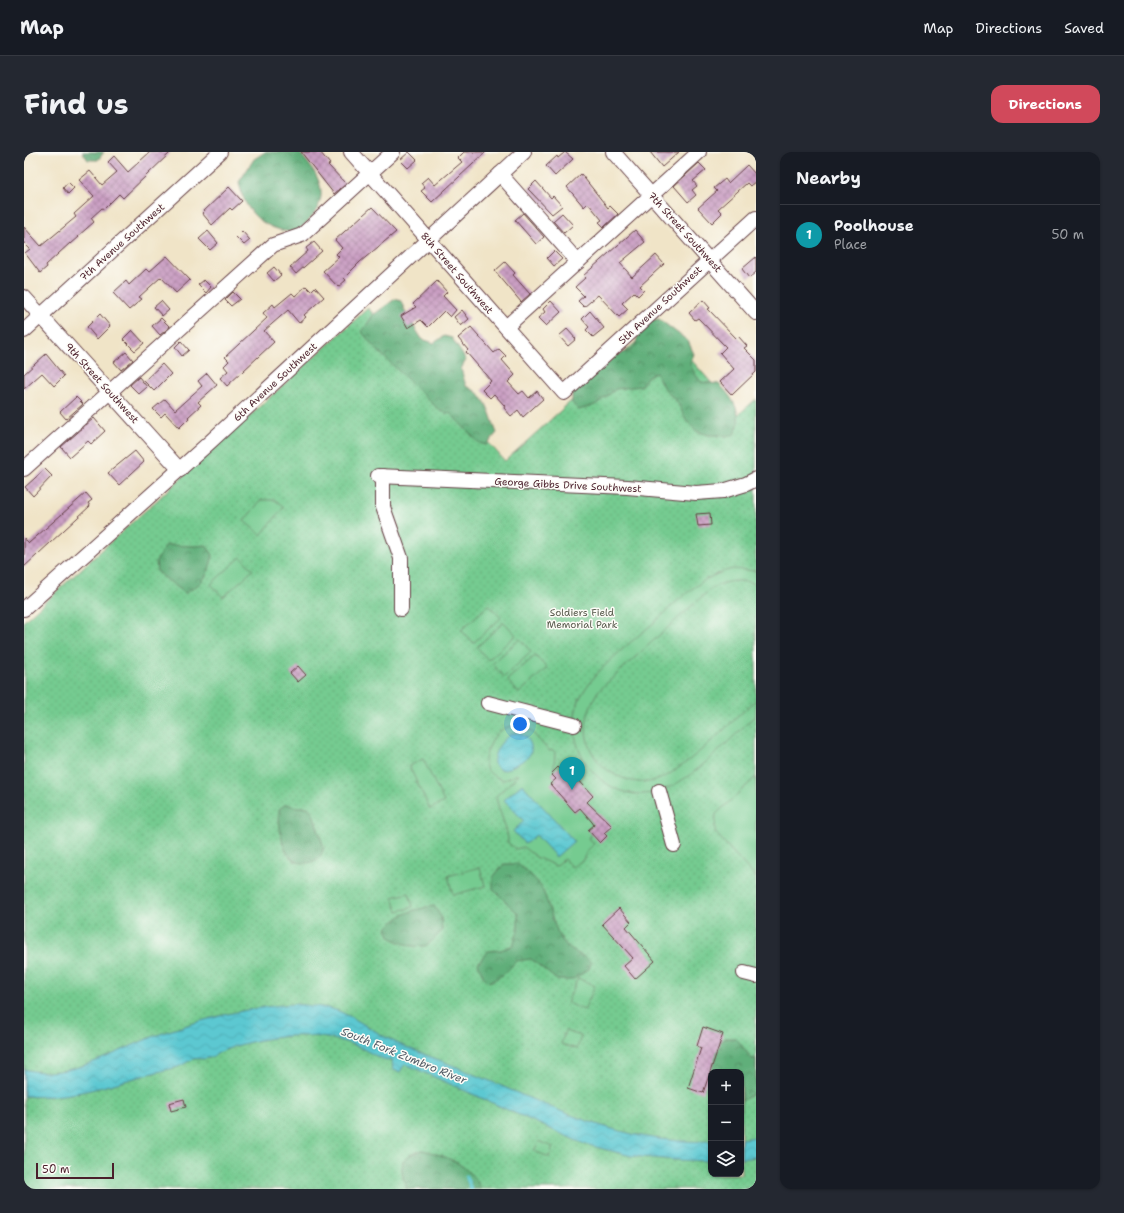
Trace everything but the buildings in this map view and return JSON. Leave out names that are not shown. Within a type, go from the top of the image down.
[{"type":"street","name":"7th Avenue Southwest","points":[[24,331],[220,152]]},
{"type":"street","name":"8th Street Southwest","points":[[351,152],[564,393]]},
{"type":"street","points":[[24,469],[273,245],[302,235],[393,152]]},
{"type":"street","name":"6th Avenue Southwest","points":[[24,609],[180,470],[428,239],[524,152]]},
{"type":"street","name":"7th Street Southwest","points":[[613,152],[710,259],[756,313]]},
{"type":"street","points":[[506,328],[698,152]]},
{"type":"street","points":[[500,174],[578,262]]},
{"type":"street","name":"5th Avenue Southwest","points":[[564,393],[756,218]]},
{"type":"street","name":"9th Street Southwest","points":[[24,297],[180,470]]},
{"type":"street","name":"George Gibbs Drive Southwest","points":[[401,609],[400,558],[383,507],[380,476],[627,487],[696,493],[724,491],[756,479]]},
{"type":"street","points":[[488,703],[574,725]]},
{"type":"street","points":[[659,791],[674,845]]},
{"type":"green space","points":[[82,152],[104,152],[98,160],[88,160]]},
{"type":"green space","points":[[265,152],[299,152],[316,174],[320,184],[320,203],[307,222],[296,233],[274,228],[265,224],[251,212],[242,194],[239,182],[254,159]]},
{"type":"green space","points":[[395,299],[401,301],[406,314],[422,339],[434,343],[444,336],[452,338],[466,360],[461,369],[466,386],[479,394],[487,405],[497,433],[486,445],[479,443],[451,414],[440,411],[374,347],[362,332],[373,315]]},
{"type":"green space","name":"Soldiers Field Memorial Park","points":[[368,308],[505,461],[658,322],[739,414],[756,399],[756,1189],[24,1189],[24,621]]},
{"type":"green space","points":[[659,319],[688,341],[694,354],[690,364],[701,382],[719,384],[733,401],[738,415],[738,422],[737,429],[733,436],[708,435],[696,431],[685,418],[678,403],[663,387],[656,373],[648,376],[641,386],[616,389],[595,405],[579,410],[572,403],[572,392],[617,355],[629,351],[635,346],[642,328],[651,320]]},
{"type":"green space","points":[[261,500],[275,500],[284,507],[261,535],[244,521]]},
{"type":"green space","points":[[166,545],[206,545],[213,555],[207,574],[197,586],[185,593],[157,572],[156,561]]},
{"type":"green space","points":[[241,557],[253,570],[223,597],[211,584]]},
{"type":"green space","points":[[733,569],[756,571],[756,584],[737,581],[724,583],[712,588],[598,691],[590,706],[586,722],[587,738],[589,746],[598,761],[614,774],[635,782],[649,782],[665,777],[678,769],[756,700],[756,715],[689,776],[665,789],[645,794],[627,792],[609,785],[595,774],[584,759],[577,742],[574,723],[578,703],[583,692],[612,658],[683,596],[711,577],[721,572]]},
{"type":"green space","points":[[489,605],[501,618],[473,643],[461,630]]},
{"type":"green space","points":[[504,622],[516,635],[488,660],[477,647]]},
{"type":"green space","points":[[520,639],[531,652],[504,677],[492,664]]},
{"type":"green space","points":[[535,656],[547,668],[519,693],[507,680]]},
{"type":"green space","points":[[513,726],[516,731],[527,732],[530,730],[548,750],[553,750],[555,752],[555,770],[551,774],[556,779],[551,784],[575,812],[580,808],[594,825],[588,830],[592,834],[589,838],[594,844],[587,851],[583,860],[572,867],[564,859],[556,866],[536,857],[523,847],[516,849],[508,843],[507,832],[496,796],[519,775],[515,775],[504,780],[497,777],[488,771],[485,758],[496,735],[502,729]]},
{"type":"green space","points":[[423,759],[444,802],[430,809],[409,766]]},
{"type":"green space","points":[[756,777],[756,878],[715,832],[716,814]]},
{"type":"green space","points":[[286,804],[297,807],[308,807],[313,813],[324,848],[320,856],[313,862],[298,862],[287,852],[283,844],[279,809]]},
{"type":"green space","points":[[504,864],[518,864],[535,879],[546,898],[558,933],[569,948],[586,958],[591,963],[589,969],[572,980],[557,980],[531,959],[516,961],[498,978],[489,982],[483,976],[478,963],[488,951],[501,950],[513,945],[518,931],[518,914],[493,889],[493,877]]},
{"type":"green space","points":[[480,867],[485,886],[453,895],[448,876]]},
{"type":"green space","points":[[409,893],[413,907],[398,911],[393,897]]},
{"type":"green space","points":[[434,906],[441,917],[442,930],[427,945],[411,946],[391,938],[387,928],[398,918],[413,910]]},
{"type":"green space","points":[[578,978],[595,986],[584,1010],[567,1003]]},
{"type":"green space","points":[[565,1031],[581,1036],[577,1049],[561,1044]]},
{"type":"green space","points":[[725,1038],[736,1038],[752,1059],[756,1059],[756,1092],[744,1100],[744,1069],[708,1068],[717,1044]]},
{"type":"green space","points":[[539,1141],[553,1147],[549,1157],[534,1151]]},
{"type":"green space","points":[[423,1150],[441,1155],[457,1163],[471,1174],[481,1189],[407,1189],[402,1169],[403,1164],[409,1156]]},
{"type":"water","points":[[516,733],[524,736],[530,742],[530,754],[526,759],[505,770],[499,769],[494,764],[497,750],[507,737]]},
{"type":"water","points":[[522,784],[574,841],[556,857],[536,835],[525,844],[513,831],[524,821],[504,800]]},
{"type":"water","name":"South Fork Zumbro River","points":[[296,1004],[325,1007],[336,1010],[399,1044],[587,1121],[647,1137],[679,1141],[708,1141],[708,1161],[674,1160],[631,1156],[584,1144],[405,1064],[400,1072],[393,1070],[392,1061],[379,1057],[359,1047],[334,1039],[308,1036],[274,1038],[233,1047],[209,1058],[194,1059],[177,1067],[100,1088],[43,1097],[24,1096],[24,1069],[41,1072],[76,1068],[111,1055],[144,1040],[193,1023],[245,1010]]},
{"type":"water","points":[[756,1137],[756,1157],[744,1159],[744,1139]]},
{"type":"waterway","points":[[466,1176],[471,1189]]},
{"type":"place","name":"Poolhouse","points":[[572,790]]}]
